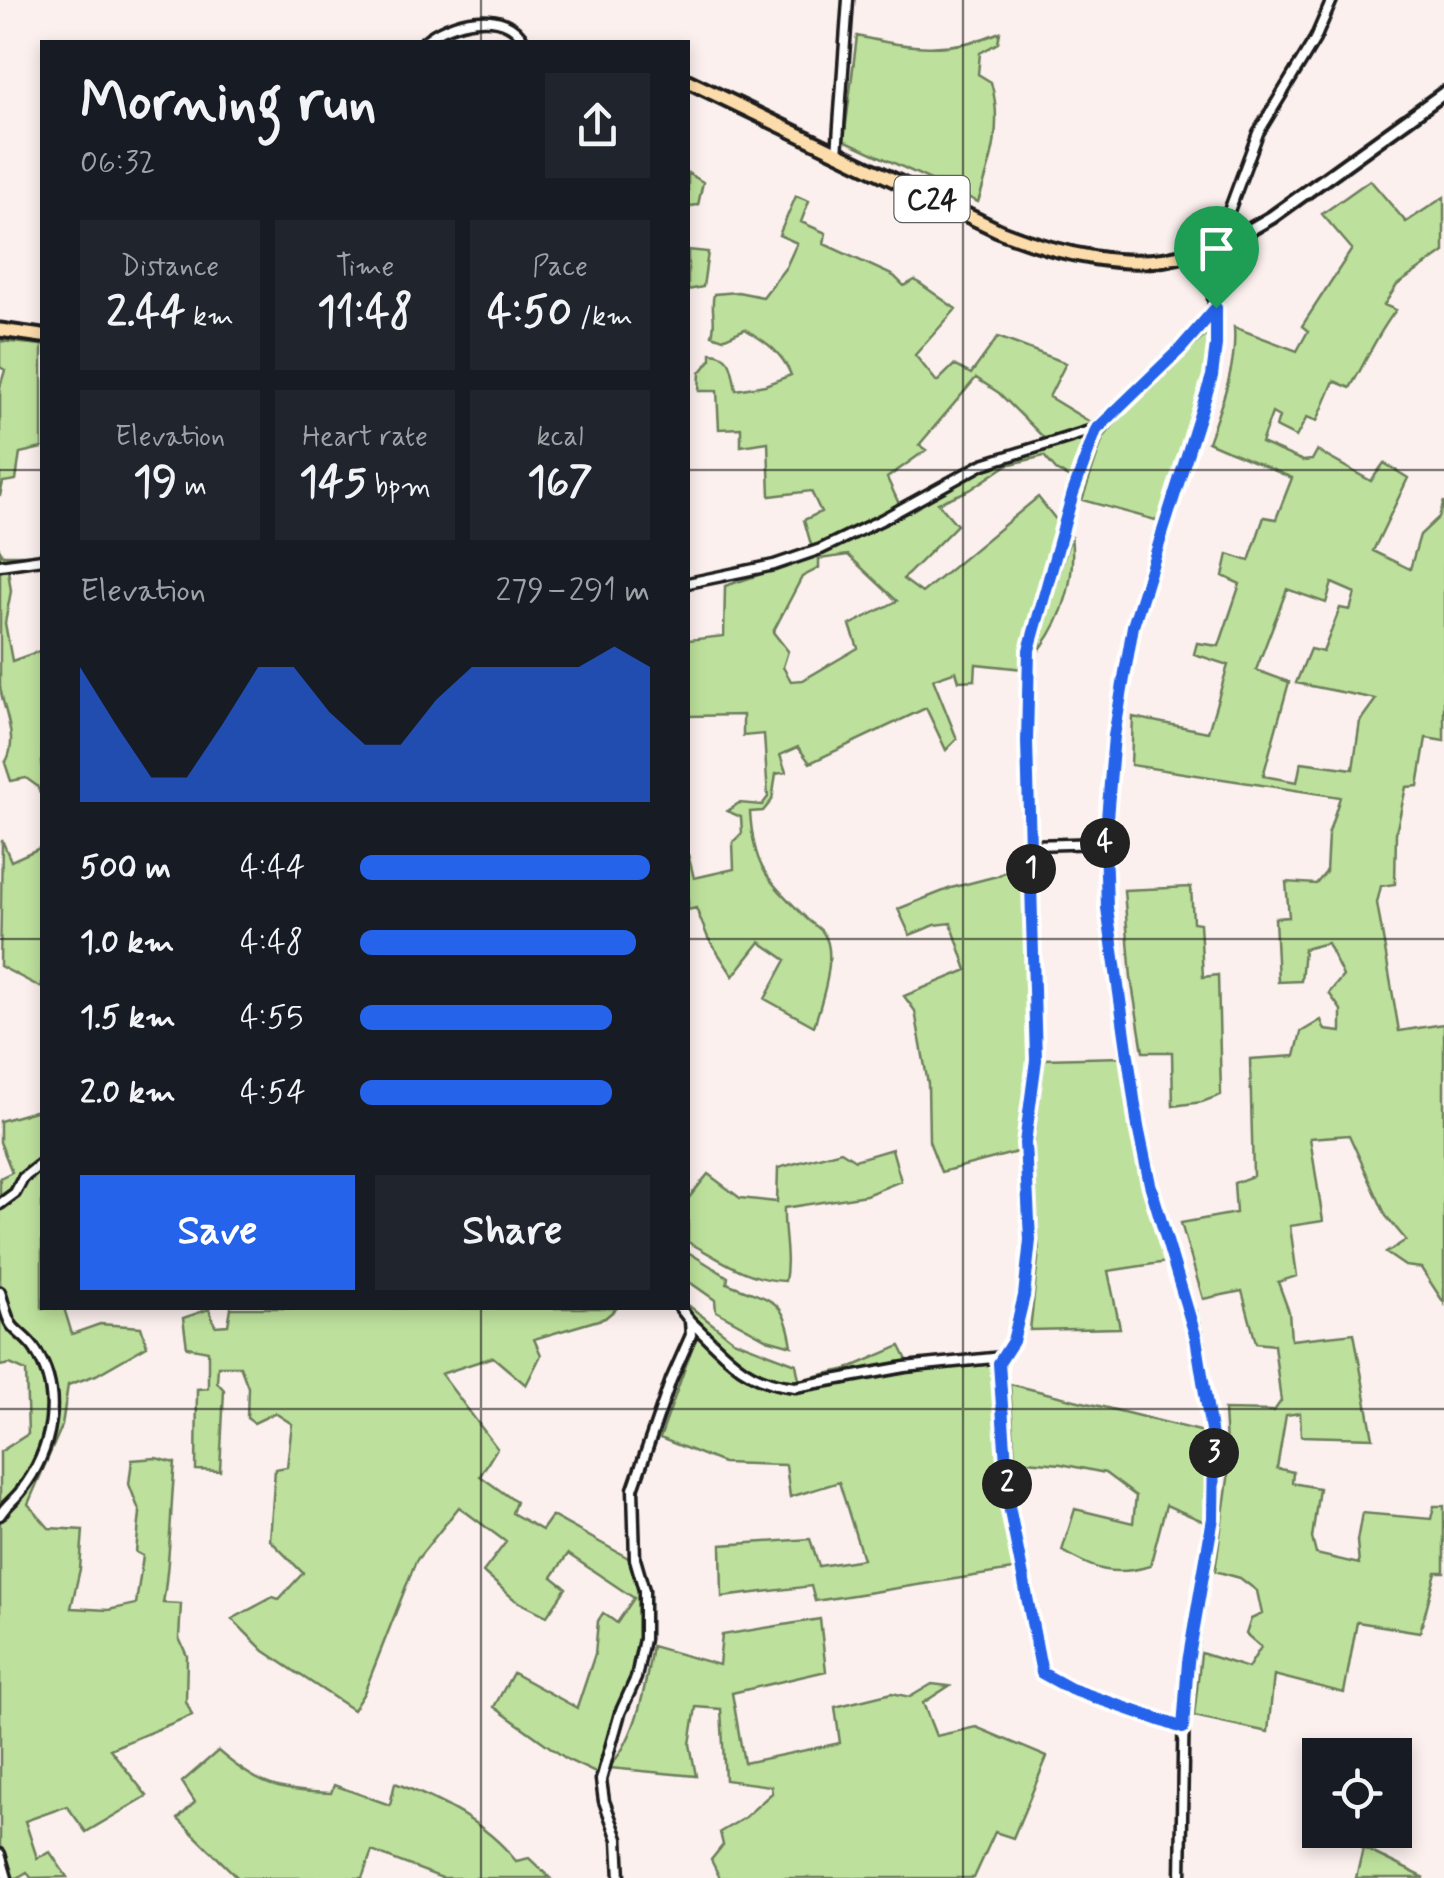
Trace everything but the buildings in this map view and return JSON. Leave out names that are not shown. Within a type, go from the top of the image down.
[{"type":"main road","name":"C24","points":[[690,82],[1034,245],[1100,258],[1160,260],[1241,234],[1272,217],[1444,93]]},
{"type":"main road","points":[[0,330],[40,336]]},
{"type":"street","points":[[837,154],[848,0]]},
{"type":"street","points":[[1181,1878],[1188,1662],[1213,1518],[1214,1449],[1196,1338],[1150,1184],[1138,1127],[1107,908],[1105,842],[1114,736],[1133,626],[1209,388],[1216,345],[1216,308],[1196,251],[1206,230],[1217,229],[1226,219],[1258,132],[1316,39],[1332,0]]},
{"type":"street","points":[[427,40],[446,28],[482,20],[514,30],[522,40]]},
{"type":"street","points":[[1183,1728],[1071,1689],[1042,1673],[1009,1506],[999,1363],[1013,1341],[1024,1296],[1030,1240],[1025,1143],[1036,1060],[1027,742],[1029,650],[1073,493],[1096,430],[1181,348],[1216,308]]},
{"type":"street","points":[[690,583],[808,554],[883,520],[983,464],[1096,430]]},
{"type":"street","points":[[0,565],[40,559]]},
{"type":"street","points":[[1031,845],[1105,842]]},
{"type":"street","points":[[0,1204],[40,1165]]},
{"type":"street","points":[[0,1292],[14,1328],[38,1354],[54,1406],[42,1455],[19,1494],[0,1515]]},
{"type":"street","points":[[681,1310],[738,1368],[782,1386],[1003,1357]]},
{"type":"street","points":[[620,1878],[618,1839],[601,1780],[620,1714],[636,1678],[644,1639],[644,1590],[636,1560],[633,1489],[692,1331],[690,1322]]},
{"type":"street","points":[[0,1854],[7,1878]]},
{"type":"green space","points":[[1000,32],[998,43],[980,53],[978,74],[991,82],[996,128],[978,202],[844,140],[857,36],[929,47],[964,44]]},
{"type":"green space","points":[[690,174],[703,182],[698,205],[691,206]]},
{"type":"green space","points":[[1370,180],[1406,222],[1444,197],[1444,252],[1397,285],[1384,305],[1396,310],[1350,388],[1334,381],[1317,421],[1307,417],[1296,437],[1276,427],[1279,417],[1272,413],[1261,443],[1303,461],[1312,460],[1317,451],[1371,481],[1384,463],[1408,478],[1373,551],[1410,569],[1420,535],[1439,517],[1444,501],[1444,741],[1426,738],[1418,786],[1406,787],[1396,833],[1395,884],[1381,886],[1377,903],[1399,1031],[1444,1024],[1444,1303],[1421,1268],[1405,1266],[1386,1253],[1406,1240],[1386,1216],[1349,1135],[1310,1138],[1323,1221],[1290,1226],[1297,1276],[1278,1282],[1289,1312],[1291,1340],[1354,1333],[1373,1438],[1301,1436],[1300,1413],[1286,1415],[1277,1468],[1293,1472],[1292,1483],[1319,1488],[1312,1538],[1316,1554],[1359,1564],[1357,1541],[1362,1513],[1431,1519],[1434,1506],[1444,1506],[1444,1572],[1436,1572],[1420,1632],[1357,1622],[1344,1693],[1274,1675],[1268,1732],[1194,1716],[1201,1653],[1248,1668],[1261,1647],[1246,1634],[1251,1619],[1262,1614],[1257,1591],[1240,1578],[1215,1571],[1228,1479],[1224,1410],[1274,1411],[1281,1401],[1274,1345],[1256,1343],[1242,1291],[1203,1299],[1181,1223],[1236,1213],[1234,1183],[1253,1176],[1250,1059],[1295,1056],[1301,1032],[1321,1020],[1325,1030],[1341,1032],[1341,1010],[1329,993],[1343,976],[1327,943],[1304,949],[1301,981],[1278,982],[1275,918],[1289,917],[1286,882],[1316,884],[1326,872],[1328,835],[1340,797],[1131,765],[1133,717],[1208,732],[1228,665],[1194,654],[1197,643],[1219,646],[1240,584],[1223,576],[1228,554],[1249,561],[1264,517],[1276,519],[1292,478],[1208,442],[1231,371],[1234,327],[1297,351],[1308,331],[1302,326],[1352,249],[1322,214]],"holes":[[[1332,583],[1355,593],[1350,610],[1340,608],[1323,652],[1310,649],[1296,683],[1376,699],[1360,721],[1353,769],[1301,762],[1297,782],[1263,776],[1289,682],[1256,670],[1287,589],[1326,603]]]},
{"type":"green space","points":[[796,196],[809,201],[801,222],[826,233],[824,244],[894,276],[904,286],[915,280],[956,309],[915,355],[937,382],[954,365],[971,374],[998,337],[1066,363],[1049,397],[1095,425],[1047,441],[999,393],[976,378],[919,445],[926,450],[887,478],[900,506],[812,548],[804,520],[821,512],[811,491],[770,496],[768,442],[741,446],[741,428],[719,429],[717,391],[699,391],[700,373],[711,353],[728,360],[736,390],[791,375],[778,354],[745,329],[723,339],[712,335],[714,294],[738,292],[763,297],[786,267],[797,243],[779,235]]},
{"type":"green space","points":[[690,250],[708,252],[703,287],[690,290]]},
{"type":"green space","points":[[1214,327],[1201,401],[1159,521],[1082,500],[1103,438],[1128,408]]},
{"type":"green space","points":[[0,341],[40,345],[40,448],[20,453],[16,480],[3,482],[0,496],[0,387],[5,370],[0,367]]},
{"type":"green space","points":[[1077,439],[1090,439],[1073,480],[1056,470],[1044,456],[1007,465],[970,490],[938,503],[957,525],[903,579],[922,593],[1038,497],[1061,526],[1026,641],[1024,669],[976,664],[975,680],[959,681],[956,671],[933,679],[957,739],[946,750],[926,708],[810,763],[798,747],[780,755],[786,772],[776,774],[772,800],[763,811],[750,812],[755,848],[765,872],[823,932],[828,943],[827,980],[814,1026],[765,999],[786,960],[760,942],[733,976],[708,938],[696,908],[690,910],[690,862],[694,878],[734,869],[733,842],[742,833],[741,817],[727,811],[739,803],[762,805],[768,797],[764,734],[743,736],[743,715],[690,716],[690,640],[724,636],[725,586],[802,561],[868,533],[950,484],[994,464]],"holes":[[[848,555],[897,601],[850,625],[858,648],[803,680],[791,681],[783,667],[788,651],[773,632],[802,577],[819,568],[819,559]]]},
{"type":"green space","points":[[1071,536],[1072,566],[1067,595],[1057,623],[1041,648],[1040,632]]},
{"type":"green space","points":[[0,550],[3,555],[40,555],[40,565],[8,570],[11,591],[5,623],[12,661],[40,651],[40,793],[26,778],[11,781],[5,763],[11,735],[0,686]]},
{"type":"green space","points":[[2,840],[11,861],[40,848],[40,987],[0,966]]},
{"type":"green space","points":[[1025,861],[1031,1058],[1023,1101],[1021,1151],[941,1172],[929,1141],[928,1084],[915,1011],[904,996],[967,970],[951,923],[910,935],[898,909],[951,888],[997,876]]},
{"type":"green space","points":[[1191,887],[1193,922],[1200,923],[1203,977],[1218,975],[1221,1095],[1173,1106],[1172,1052],[1143,1052],[1131,978],[1124,890]]},
{"type":"green space","points":[[1122,1057],[1141,1171],[1167,1262],[1108,1271],[1120,1328],[1030,1330],[1039,1250],[1033,1149],[1044,1059]]},
{"type":"green space","points":[[40,1110],[40,1310],[65,1310],[72,1334],[100,1324],[141,1327],[147,1346],[96,1375],[68,1385],[62,1426],[28,1504],[49,1528],[83,1530],[71,1608],[108,1610],[136,1604],[143,1556],[136,1552],[140,1513],[129,1484],[132,1460],[156,1458],[175,1463],[163,1603],[181,1604],[179,1638],[187,1656],[186,1701],[192,1715],[110,1749],[147,1796],[86,1832],[67,1806],[25,1821],[37,1858],[50,1852],[67,1877],[31,1878],[27,1872],[17,1878],[0,1878],[0,1452],[28,1434],[26,1371],[10,1364],[0,1366],[0,1178],[12,1172],[0,1142],[0,1121]]},
{"type":"green space","points":[[892,1149],[901,1181],[866,1195],[784,1208],[785,1281],[746,1273],[690,1243],[690,1196],[708,1174],[740,1198],[777,1202],[778,1168],[841,1151],[855,1160]]},
{"type":"green space","points":[[690,1253],[728,1277],[727,1283],[773,1302],[785,1317],[792,1346],[767,1339],[716,1311],[715,1300],[690,1282]]},
{"type":"green space","points":[[690,1307],[733,1340],[796,1364],[799,1380],[847,1369],[900,1346],[907,1360],[936,1364],[995,1359],[1003,1501],[1019,1569],[815,1601],[811,1586],[722,1597],[721,1545],[810,1539],[819,1566],[863,1559],[839,1482],[790,1497],[786,1465],[723,1463],[660,1438],[697,1334]]},
{"type":"green space","points":[[209,1310],[215,1326],[228,1325],[231,1310],[615,1310],[605,1318],[534,1339],[541,1355],[526,1385],[493,1357],[441,1374],[497,1448],[480,1476],[516,1502],[512,1513],[542,1530],[552,1516],[632,1560],[641,1586],[642,1632],[628,1693],[609,1733],[610,1766],[634,1725],[652,1646],[719,1665],[722,1635],[820,1619],[826,1671],[732,1693],[744,1763],[840,1743],[835,1707],[892,1693],[910,1697],[932,1684],[949,1686],[923,1703],[936,1736],[976,1727],[1047,1757],[1013,1838],[995,1832],[974,1878],[720,1878],[711,1860],[723,1845],[720,1832],[744,1818],[772,1793],[771,1786],[725,1780],[721,1709],[696,1707],[690,1744],[696,1776],[610,1768],[606,1778],[568,1760],[494,1707],[513,1673],[577,1708],[595,1654],[598,1621],[603,1613],[617,1623],[634,1598],[568,1554],[552,1577],[566,1588],[547,1616],[515,1600],[483,1572],[506,1542],[459,1507],[416,1561],[364,1693],[353,1710],[264,1651],[232,1619],[273,1597],[279,1599],[303,1573],[270,1540],[275,1469],[287,1467],[292,1424],[275,1413],[254,1423],[247,1418],[248,1387],[240,1366],[218,1366],[217,1382],[224,1390],[220,1471],[196,1470],[197,1389],[208,1388],[208,1351],[187,1347],[183,1318]]},
{"type":"green space","points":[[1010,1384],[1208,1433],[1207,1523],[1166,1505],[1150,1566],[1137,1569],[1104,1570],[1062,1551],[1075,1509],[1133,1523],[1136,1496],[1105,1473],[1015,1460]]},
{"type":"green space","points":[[218,1751],[258,1779],[296,1791],[331,1793],[334,1785],[390,1805],[395,1783],[461,1814],[491,1835],[516,1861],[529,1858],[550,1878],[442,1878],[372,1851],[362,1878],[238,1878],[178,1819],[195,1802],[182,1782]]},
{"type":"green space","points":[[1363,1848],[1425,1878],[1356,1878]]},
{"type":"route","points":[[1216,308],[1212,376],[1133,626],[1114,736],[1105,842],[1107,908],[1138,1127],[1150,1184],[1196,1338],[1211,1414],[1213,1518],[1194,1618],[1183,1728],[1071,1689],[1042,1673],[1009,1506],[999,1363],[1013,1341],[1024,1296],[1030,1240],[1025,1143],[1036,1060],[1027,742],[1029,650],[1073,493],[1096,430],[1181,348],[1216,308]]}]
